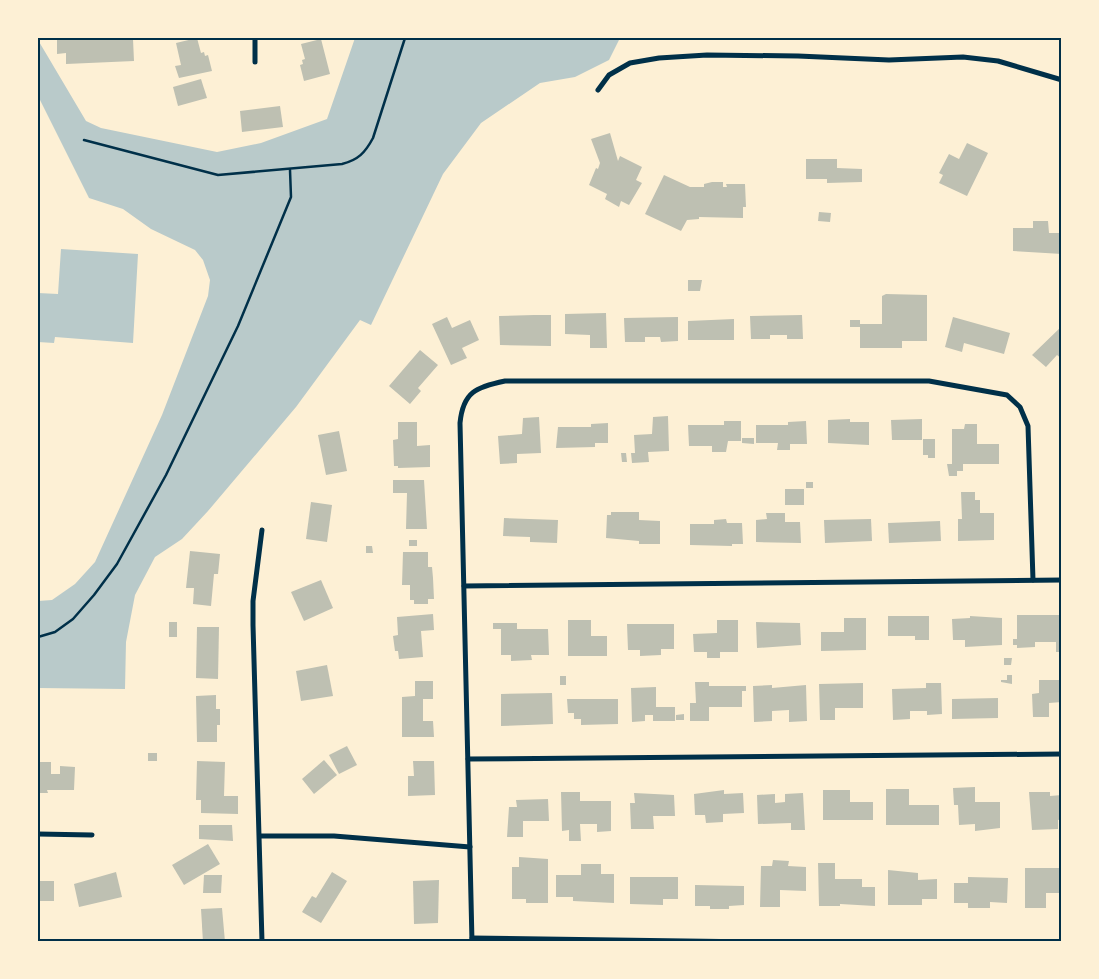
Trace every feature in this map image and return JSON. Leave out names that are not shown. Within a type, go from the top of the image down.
[{"type":"street","points":[[255,38],[255,62]]},
{"type":"street","points":[[598,90],[609,75],[630,63],[659,58],[707,55],[889,60],[963,57],[998,61],[1062,80]]},
{"type":"street","points":[[756,942],[472,940],[460,423],[462,407],[475,390],[505,381],[929,381],[1007,395],[1020,407],[1028,426],[1033,580]]},
{"type":"street","points":[[262,530],[253,601],[262,942]]},
{"type":"street","points":[[464,586],[1062,580]]},
{"type":"street","points":[[468,759],[1062,754]]},
{"type":"street","points":[[38,834],[92,835]]},
{"type":"street","points":[[260,836],[334,836],[470,848]]},
{"type":"path","points":[[84,140],[218,175],[290,170],[342,164],[356,160],[365,152],[373,138],[405,38]]},
{"type":"path","points":[[38,637],[55,632],[72,619],[94,596],[118,564],[166,474],[238,326],[291,197],[290,170]]},
{"type":"shaded area","points":[[355,38],[620,38],[609,60],[575,77],[540,83],[481,123],[443,174],[371,325],[360,320],[296,407],[208,511],[182,539],[155,557],[135,595],[126,642],[125,689],[38,688],[38,601],[52,600],[75,584],[95,562],[162,415],[208,296],[210,280],[203,260],[195,250],[151,229],[123,209],[89,198],[38,96],[38,40],[86,121],[101,128],[217,152],[261,143],[327,119]]},
{"type":"shaded area","points":[[61,249],[138,254],[133,343],[55,337],[54,343],[38,342],[38,293],[58,294]]},
{"type":"building","points":[[57,38],[133,39],[134,61],[66,64],[66,53],[57,54]]},
{"type":"building","points":[[197,38],[201,53],[204,52],[205,56],[208,55],[212,71],[179,78],[175,66],[181,65],[176,43]]},
{"type":"building","points":[[321,39],[330,74],[304,81],[300,65],[303,64],[302,60],[305,59],[301,44]]},
{"type":"building","points":[[201,79],[207,98],[178,106],[173,87]]},
{"type":"building","points":[[280,106],[283,127],[242,132],[240,111]]},
{"type":"building","points":[[610,133],[618,161],[620,156],[642,167],[636,180],[642,183],[629,205],[621,201],[619,207],[605,199],[607,194],[589,185],[600,163],[591,139]]},
{"type":"building","points":[[967,143],[988,153],[967,196],[939,183],[943,175],[939,173],[949,154],[959,159]]},
{"type":"building","points":[[806,159],[837,159],[837,168],[862,169],[862,182],[827,183],[827,179],[806,179]]},
{"type":"building","points":[[664,175],[690,187],[704,187],[704,184],[712,182],[723,182],[723,187],[727,187],[726,184],[745,184],[746,207],[743,207],[743,218],[699,217],[699,219],[687,220],[681,231],[645,214]]},
{"type":"building","points":[[819,212],[831,213],[830,222],[818,221]]},
{"type":"building","points":[[1033,221],[1048,221],[1049,233],[1062,233],[1062,254],[1013,251],[1013,228],[1033,228]]},
{"type":"building","points":[[688,280],[702,280],[700,291],[688,291]]},
{"type":"building","points":[[886,294],[927,295],[927,341],[902,341],[902,348],[860,348],[860,327],[850,327],[850,320],[860,320],[860,324],[882,324],[882,296]]},
{"type":"building","points":[[606,313],[607,348],[590,348],[590,335],[565,334],[565,314]]},
{"type":"building","points":[[551,315],[551,346],[500,345],[499,316]]},
{"type":"building","points":[[802,315],[803,339],[787,339],[787,335],[770,335],[770,339],[751,339],[750,316]]},
{"type":"building","points":[[447,317],[452,328],[470,320],[479,340],[462,348],[467,358],[451,365],[432,324]]},
{"type":"building","points":[[678,317],[678,341],[661,342],[660,337],[645,337],[645,342],[625,342],[624,318]]},
{"type":"building","points":[[953,317],[1010,333],[1004,354],[964,343],[962,352],[945,347]]},
{"type":"building","points":[[734,319],[734,340],[688,340],[688,321]]},
{"type":"building","points":[[1062,326],[1062,359],[1057,355],[1046,367],[1032,355]]},
{"type":"building","points":[[420,350],[438,365],[418,388],[421,391],[410,404],[389,386]]},
{"type":"building","points":[[668,416],[669,451],[648,452],[649,462],[632,463],[631,453],[635,453],[634,435],[652,434],[653,417]]},
{"type":"building","points":[[539,417],[541,453],[517,454],[517,463],[500,464],[498,436],[522,434],[523,418]]},
{"type":"building","points":[[850,419],[850,422],[869,422],[869,445],[828,443],[828,420]]},
{"type":"building","points":[[922,419],[922,440],[892,440],[891,420]]},
{"type":"building","points":[[724,421],[741,421],[741,441],[728,441],[726,452],[712,452],[712,446],[689,446],[688,425],[724,425]]},
{"type":"building","points":[[806,421],[807,444],[790,444],[790,450],[777,450],[778,443],[756,443],[756,425],[788,425],[788,422]]},
{"type":"building","points":[[398,422],[417,422],[417,446],[430,445],[430,467],[398,468],[398,466],[394,466],[393,440],[398,439]]},
{"type":"building","points":[[608,423],[608,443],[595,443],[595,447],[556,448],[558,427],[591,427],[591,424]]},
{"type":"building","points":[[965,424],[977,424],[977,444],[999,444],[999,464],[963,464],[963,471],[957,471],[957,476],[949,476],[947,464],[952,464],[952,429],[964,429]]},
{"type":"building","points":[[339,431],[347,471],[326,475],[318,435]]},
{"type":"building","points":[[742,438],[754,438],[754,444],[742,443]]},
{"type":"building","points":[[923,439],[935,439],[935,458],[928,458],[928,455],[923,455]]},
{"type":"building","points":[[621,453],[626,453],[627,462],[622,462]]},
{"type":"building","points":[[393,480],[424,480],[427,529],[406,529],[407,493],[393,493]]},
{"type":"building","points":[[806,482],[813,482],[813,488],[806,488]]},
{"type":"building","points":[[785,489],[804,489],[804,505],[785,505]]},
{"type":"building","points":[[961,492],[975,492],[975,500],[980,500],[980,513],[994,513],[994,540],[958,541],[958,519],[962,519]]},
{"type":"building","points":[[311,502],[332,505],[327,542],[306,539]]},
{"type":"building","points":[[611,512],[639,512],[639,520],[660,521],[660,544],[639,544],[639,541],[606,538],[607,515],[611,515]]},
{"type":"building","points":[[766,513],[785,513],[785,522],[800,522],[801,543],[756,542],[756,520],[767,519]]},
{"type":"building","points":[[504,518],[558,520],[557,543],[530,542],[530,537],[503,536]]},
{"type":"building","points":[[726,519],[727,523],[742,523],[743,544],[732,544],[732,546],[690,545],[690,524],[714,524],[714,520]]},
{"type":"building","points":[[871,519],[872,541],[825,543],[824,520]]},
{"type":"building","points":[[940,521],[941,541],[889,543],[888,523]]},
{"type":"building","points":[[409,540],[417,540],[417,546],[409,546]]},
{"type":"building","points":[[366,546],[372,546],[373,553],[366,553]]},
{"type":"building","points":[[190,551],[220,554],[218,574],[214,574],[211,606],[193,604],[194,588],[186,588]]},
{"type":"building","points":[[403,552],[428,552],[428,567],[432,567],[434,599],[428,599],[428,604],[414,604],[414,600],[410,600],[410,585],[402,585]]},
{"type":"building","points":[[321,580],[333,608],[304,621],[291,592]]},
{"type":"building","points":[[433,614],[434,630],[421,631],[423,657],[399,659],[398,651],[395,651],[393,636],[398,635],[397,617]]},
{"type":"building","points":[[1017,615],[1062,615],[1062,652],[1056,652],[1056,642],[1035,642],[1035,647],[1017,648],[1017,645],[1013,645],[1013,639],[1017,639]]},
{"type":"building","points":[[888,616],[929,616],[929,640],[915,640],[915,636],[888,636]]},
{"type":"building","points":[[970,616],[1002,618],[1002,645],[965,647],[965,640],[953,640],[952,619],[970,618]]},
{"type":"building","points":[[844,618],[866,618],[866,650],[821,651],[821,632],[844,632]]},
{"type":"building","points":[[568,620],[591,620],[591,636],[607,636],[607,656],[568,656]]},
{"type":"building","points":[[717,620],[738,620],[738,652],[720,652],[720,658],[707,658],[707,652],[694,652],[693,634],[717,633]]},
{"type":"building","points":[[169,622],[177,622],[177,637],[169,637]]},
{"type":"building","points":[[756,622],[800,623],[801,645],[757,648]]},
{"type":"building","points":[[493,623],[517,623],[517,629],[548,629],[549,655],[531,655],[532,660],[511,661],[511,655],[501,655],[501,629],[493,629]]},
{"type":"building","points":[[627,624],[674,624],[674,649],[661,649],[661,655],[640,656],[640,650],[628,650]]},
{"type":"building","points":[[197,627],[219,627],[218,679],[196,678]]},
{"type":"building","points":[[1004,658],[1012,658],[1011,665],[1004,665]]},
{"type":"building","points":[[327,665],[333,696],[301,701],[296,671]]},
{"type":"building","points":[[1007,675],[1012,675],[1012,684],[1001,682],[1001,680],[1007,680]]},
{"type":"building","points":[[560,676],[566,676],[566,685],[560,685]]},
{"type":"building","points":[[1039,680],[1062,680],[1062,702],[1049,703],[1049,717],[1033,717],[1032,694],[1039,693]]},
{"type":"building","points":[[415,681],[433,681],[433,699],[423,699],[423,721],[433,721],[434,737],[402,737],[402,697],[415,696]]},
{"type":"building","points":[[695,682],[709,682],[709,686],[746,686],[746,691],[742,691],[742,707],[709,707],[709,721],[690,721],[690,703],[696,703]]},
{"type":"building","points":[[863,683],[863,708],[835,708],[835,720],[820,720],[819,684]]},
{"type":"building","points":[[926,683],[941,683],[942,714],[927,715],[927,711],[910,711],[910,719],[893,720],[892,689],[926,688]]},
{"type":"building","points":[[772,685],[772,688],[806,685],[807,721],[789,722],[789,710],[772,711],[772,721],[754,722],[753,686]]},
{"type":"building","points":[[656,687],[656,707],[675,707],[675,721],[653,721],[653,715],[645,715],[645,721],[632,722],[631,688]]},
{"type":"building","points":[[552,693],[553,724],[501,726],[501,694]]},
{"type":"building","points":[[216,695],[216,709],[220,709],[220,725],[217,725],[217,742],[197,742],[196,696]]},
{"type":"building","points":[[998,698],[998,718],[952,719],[952,699]]},
{"type":"building","points":[[567,699],[618,699],[618,724],[581,725],[581,719],[574,719],[574,713],[568,713]]},
{"type":"building","points":[[684,714],[684,720],[676,720],[676,715]]},
{"type":"building","points":[[347,746],[357,765],[339,774],[329,755]]},
{"type":"building","points":[[148,753],[157,753],[157,761],[148,761]]},
{"type":"building","points":[[324,760],[337,775],[314,794],[302,779]]},
{"type":"building","points":[[197,761],[225,762],[224,796],[238,796],[238,814],[201,813],[201,800],[196,800]]},
{"type":"building","points":[[413,761],[434,761],[435,795],[408,796],[408,776],[414,776]]},
{"type":"building","points":[[38,762],[51,762],[51,774],[60,774],[60,766],[75,767],[74,790],[47,790],[48,793],[38,793]]},
{"type":"building","points":[[975,787],[975,802],[1000,802],[1000,828],[975,831],[975,824],[959,825],[958,805],[954,805],[953,788]]},
{"type":"building","points":[[886,789],[909,789],[909,805],[939,805],[939,825],[886,825]]},
{"type":"building","points":[[724,790],[724,794],[743,793],[744,813],[723,814],[723,822],[706,823],[705,815],[695,815],[694,794]]},
{"type":"building","points":[[823,790],[850,790],[850,802],[873,802],[873,820],[823,820]]},
{"type":"building","points":[[561,792],[580,792],[580,801],[611,801],[611,831],[597,832],[597,824],[580,824],[581,841],[569,841],[569,830],[562,831]]},
{"type":"building","points":[[1029,792],[1050,792],[1050,796],[1062,795],[1062,819],[1058,820],[1058,829],[1032,830]]},
{"type":"building","points":[[634,793],[674,795],[675,816],[653,816],[654,829],[631,829],[630,803],[635,803]]},
{"type":"building","points":[[803,793],[805,830],[791,830],[791,823],[758,824],[757,795],[775,794],[775,803],[785,802],[785,794]]},
{"type":"building","points":[[548,799],[549,821],[523,821],[523,837],[507,837],[509,807],[517,807],[516,800]]},
{"type":"building","points":[[199,825],[232,825],[233,841],[199,839]]},
{"type":"building","points":[[208,844],[220,864],[184,885],[172,865]]},
{"type":"building","points":[[519,857],[548,859],[548,903],[526,903],[526,899],[512,899],[512,867],[519,867]]},
{"type":"building","points":[[773,860],[789,861],[788,866],[806,867],[806,891],[780,890],[780,907],[760,907],[761,866],[772,866]]},
{"type":"building","points":[[818,863],[835,863],[835,879],[862,879],[862,887],[875,887],[875,906],[840,904],[840,906],[819,906]]},
{"type":"building","points":[[581,864],[601,864],[601,874],[614,874],[614,903],[573,901],[573,897],[556,897],[556,875],[581,875]]},
{"type":"building","points":[[1025,868],[1061,868],[1062,893],[1046,893],[1046,908],[1025,908]]},
{"type":"building","points":[[888,870],[918,873],[918,880],[937,879],[937,899],[922,899],[922,905],[888,905]]},
{"type":"building","points":[[116,872],[122,897],[79,907],[74,884]]},
{"type":"building","points":[[332,872],[347,881],[321,923],[302,912],[312,896],[316,898]]},
{"type":"building","points":[[204,875],[222,875],[221,893],[203,893]]},
{"type":"building","points":[[630,877],[678,877],[678,899],[663,899],[663,905],[630,904]]},
{"type":"building","points":[[968,877],[1008,878],[1007,903],[990,902],[990,908],[968,908],[968,903],[954,903],[954,883],[968,883]]},
{"type":"building","points":[[439,880],[438,923],[414,924],[413,881]]},
{"type":"building","points":[[38,881],[54,881],[54,901],[38,901]]},
{"type":"building","points":[[695,885],[744,886],[744,905],[729,906],[729,909],[710,909],[710,906],[695,906]]},
{"type":"building","points":[[222,908],[225,942],[203,942],[201,909]]}]
